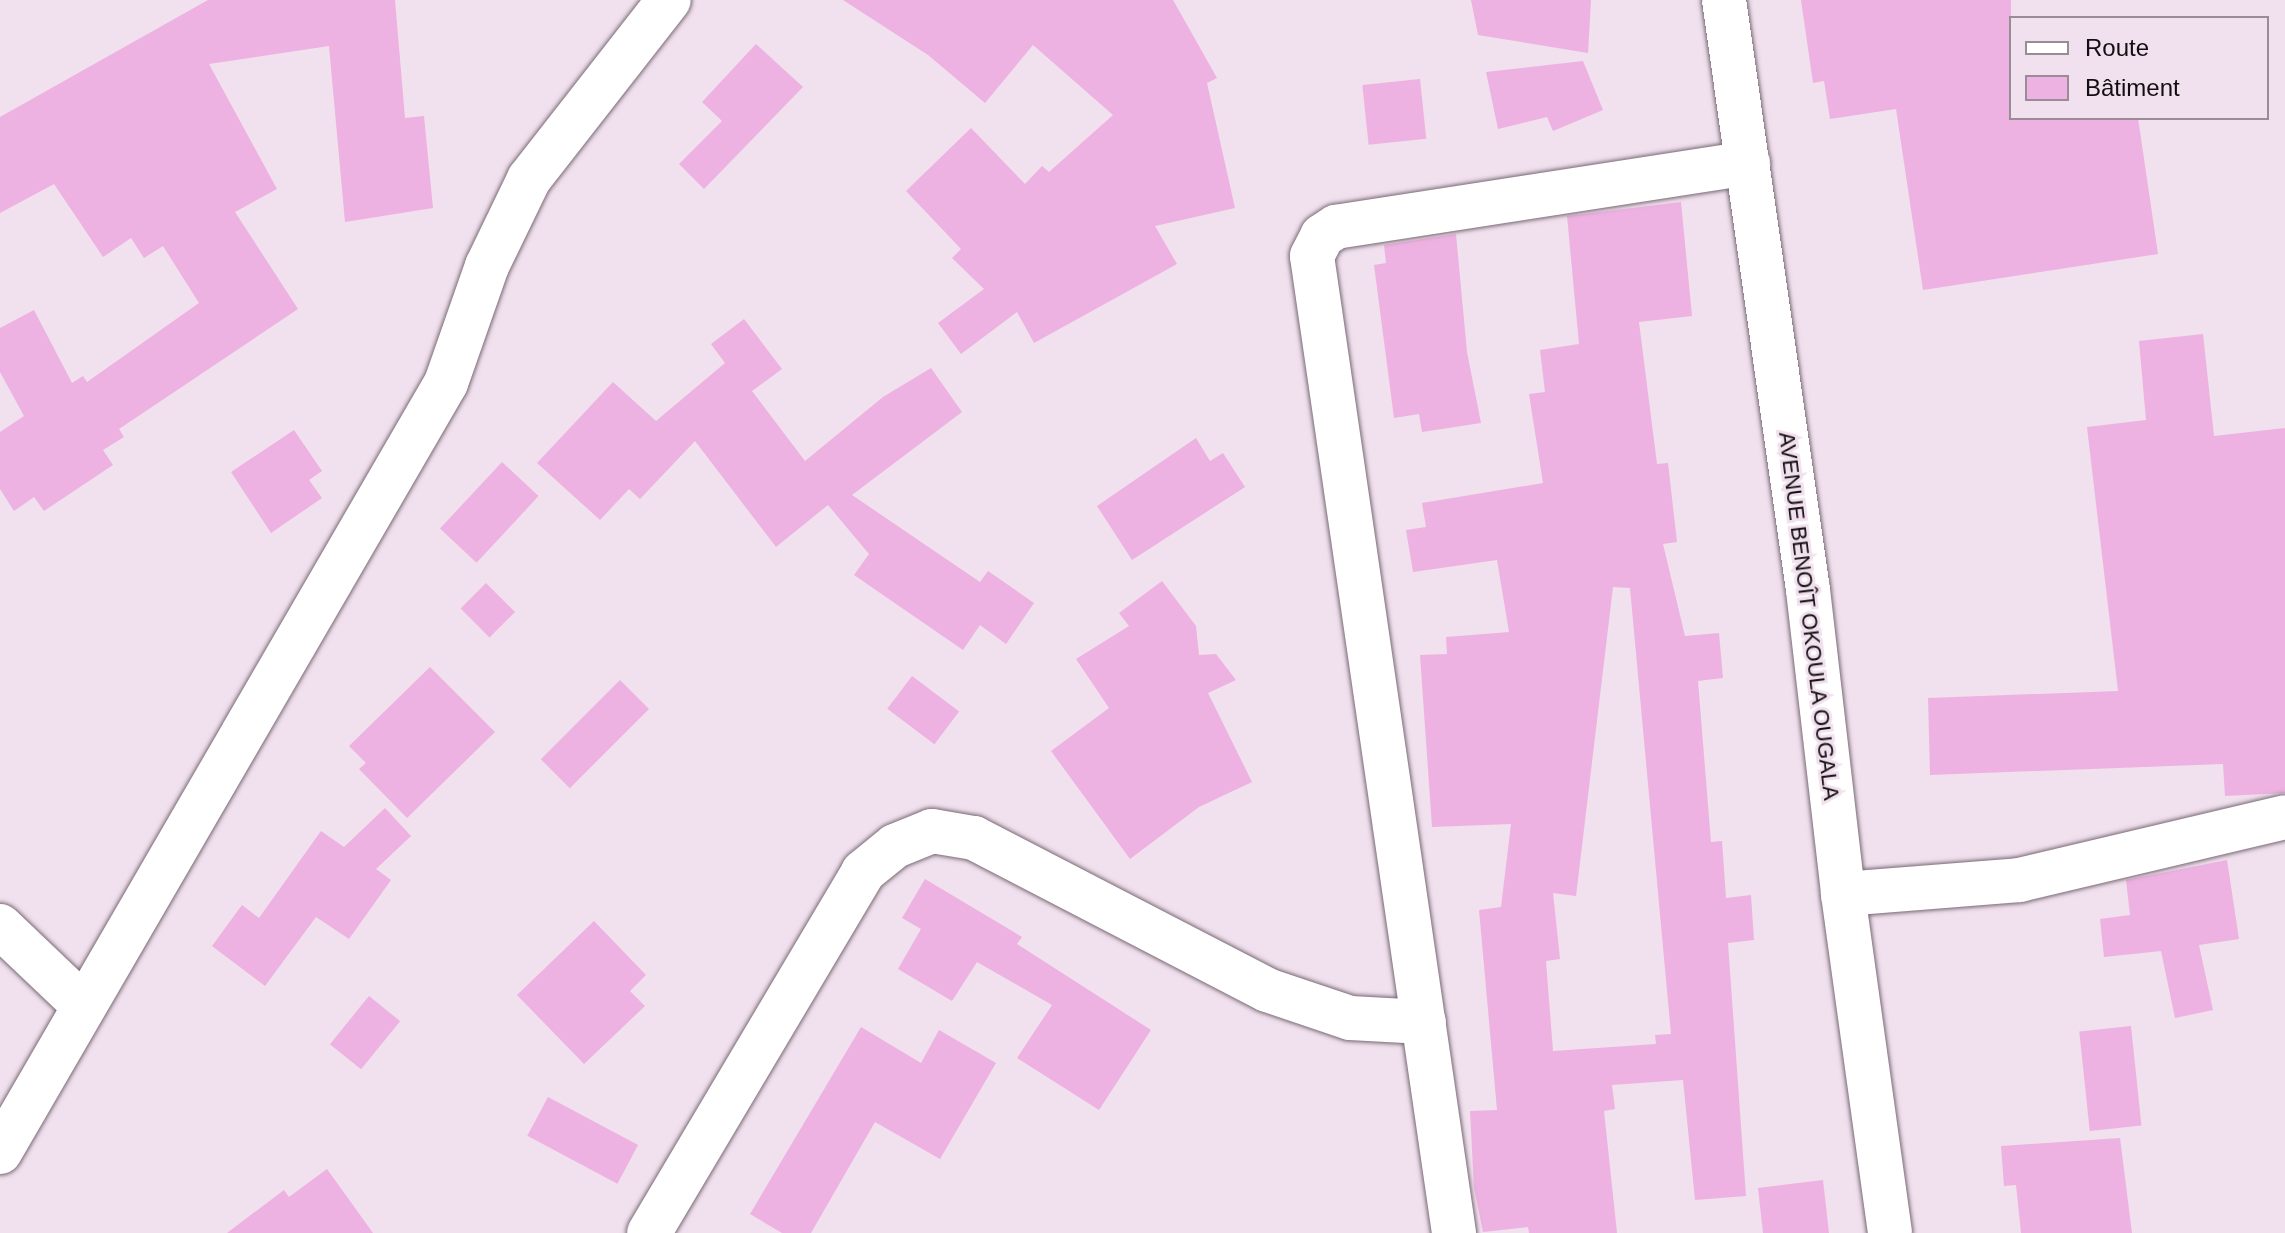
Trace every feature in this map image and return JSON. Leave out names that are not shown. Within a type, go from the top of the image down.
[{"type":"street","points":[[0,1152],[82,1004],[446,383],[487,266],[529,179],[669,0]]},
{"type":"street","name":"AVENUE BENOÎT OKOULA OUGALA","points":[[1724,0],[1808,590],[1843,894],[1890,1233]]},
{"type":"street","points":[[1454,1233],[1312,256],[1322,236],[1336,227],[1748,163]]},
{"type":"street","points":[[1843,894],[2019,880],[2285,817]]},
{"type":"street","points":[[649,1233],[863,872],[895,846],[932,831],[974,838],[1267,990],[1350,1018],[1424,1022]]},
{"type":"street","points":[[0,926],[82,1004]]},
{"type":"building","points":[[208,0],[395,0],[405,118],[424,116],[433,208],[345,222],[329,46],[209,64],[277,189],[235,212],[298,309],[119,429],[124,437],[103,450],[113,465],[44,511],[34,497],[14,511],[0,489],[0,432],[24,416],[0,372],[0,328],[34,310],[72,383],[83,376],[87,382],[199,303],[163,246],[144,258],[131,238],[103,257],[54,184],[0,213],[0,117]]},
{"type":"building","points":[[843,0],[1173,0],[1217,78],[1207,83],[1235,208],[1155,226],[1177,264],[1034,343],[1017,312],[961,354],[938,323],[984,289],[952,258],[961,249],[906,191],[971,128],[1025,184],[1042,166],[1049,172],[1113,115],[1033,45],[985,103],[928,55]]},
{"type":"building","points":[[1471,0],[1591,0],[1588,53],[1478,35]]},
{"type":"building","points":[[1801,0],[2011,0],[2009,120],[2138,120],[2158,254],[1923,290],[1896,109],[1830,119],[1824,81],[1813,83]]},
{"type":"building","points":[[756,44],[803,87],[704,189],[679,164],[722,121],[702,102]]},
{"type":"building","points":[[1583,61],[1603,110],[1553,131],[1547,117],[1498,129],[1486,72]]},
{"type":"building","points":[[1420,79],[1426,139],[1369,145],[1362,85]]},
{"type":"building","points":[[1681,202],[1692,316],[1639,322],[1657,464],[1668,463],[1677,542],[1663,544],[1685,636],[1719,633],[1723,678],[1698,681],[1711,842],[1722,841],[1726,898],[1751,895],[1754,940],[1728,943],[1746,1196],[1695,1200],[1683,1080],[1612,1085],[1615,1109],[1604,1111],[1617,1233],[1529,1233],[1528,1227],[1483,1232],[1474,1188],[1470,1111],[1497,1110],[1479,910],[1501,907],[1511,824],[1432,827],[1420,655],[1447,654],[1446,637],[1509,632],[1497,560],[1413,572],[1406,530],[1426,527],[1422,503],[1543,483],[1529,394],[1545,392],[1540,350],[1579,344],[1567,216]],"holes":[[[1613,587],[1630,588],[1671,1034],[1655,1035],[1656,1044],[1553,1051],[1546,961],[1560,959],[1553,893],[1576,896]]]},
{"type":"building","points":[[1456,234],[1467,352],[1481,423],[1422,432],[1419,414],[1394,418],[1374,265],[1386,263],[1384,245]]},
{"type":"building","points":[[744,319],[782,369],[752,391],[805,461],[883,397],[931,368],[962,412],[852,495],[980,582],[988,571],[1034,603],[1006,644],[980,625],[963,650],[854,575],[869,554],[828,505],[776,547],[695,441],[640,499],[629,489],[600,520],[537,463],[613,382],[656,421],[725,363],[711,344]]},
{"type":"building","points":[[2203,334],[2214,436],[2285,428],[2285,793],[2225,796],[2223,764],[1930,775],[1928,698],[2118,691],[2087,427],[2146,420],[2139,341]]},
{"type":"building","points":[[294,430],[322,471],[309,480],[322,498],[271,533],[231,472]]},
{"type":"building","points":[[1196,438],[1210,461],[1223,453],[1245,487],[1132,560],[1097,506]]},
{"type":"building","points":[[502,462],[539,496],[477,563],[440,529]]},
{"type":"building","points":[[1162,581],[1196,626],[1199,655],[1216,654],[1236,680],[1208,693],[1252,782],[1199,807],[1130,859],[1051,751],[1109,708],[1076,659],[1129,626],[1119,613]]},
{"type":"building","points":[[486,583],[515,612],[490,637],[461,608]]},
{"type":"building","points":[[430,667],[495,732],[407,818],[359,769],[366,763],[349,746]]},
{"type":"building","points":[[912,676],[959,712],[934,744],[887,709]]},
{"type":"building","points":[[620,680],[649,709],[570,788],[541,759]]},
{"type":"building","points":[[385,808],[411,836],[376,869],[391,880],[349,939],[316,917],[265,986],[212,946],[242,905],[259,918],[321,831],[344,847]]},
{"type":"building","points":[[2227,860],[2239,939],[2199,945],[2213,1010],[2175,1018],[2161,951],[2104,957],[2100,919],[2130,915],[2126,880]]},
{"type":"building","points":[[925,879],[1022,937],[1017,944],[1151,1030],[1099,1110],[1017,1058],[1052,1005],[977,962],[952,1001],[898,969],[921,929],[902,918]]},
{"type":"building","points":[[594,921],[646,975],[630,991],[645,1006],[584,1064],[517,995]]},
{"type":"building","points":[[369,996],[400,1021],[361,1069],[330,1044]]},
{"type":"building","points":[[2131,1026],[2141,1125],[2090,1131],[2079,1031]]},
{"type":"building","points":[[861,1027],[921,1063],[939,1030],[996,1063],[940,1159],[875,1122],[811,1233],[782,1233],[750,1214]]},
{"type":"building","points":[[548,1097],[638,1145],[617,1184],[527,1136]]},
{"type":"building","points":[[2120,1138],[2132,1233],[2021,1233],[2016,1185],[2004,1186],[2001,1146]]},
{"type":"building","points":[[327,1169],[373,1233],[227,1233],[284,1190],[289,1197]]},
{"type":"building","points":[[1823,1180],[1829,1233],[1763,1233],[1758,1188]]}]
